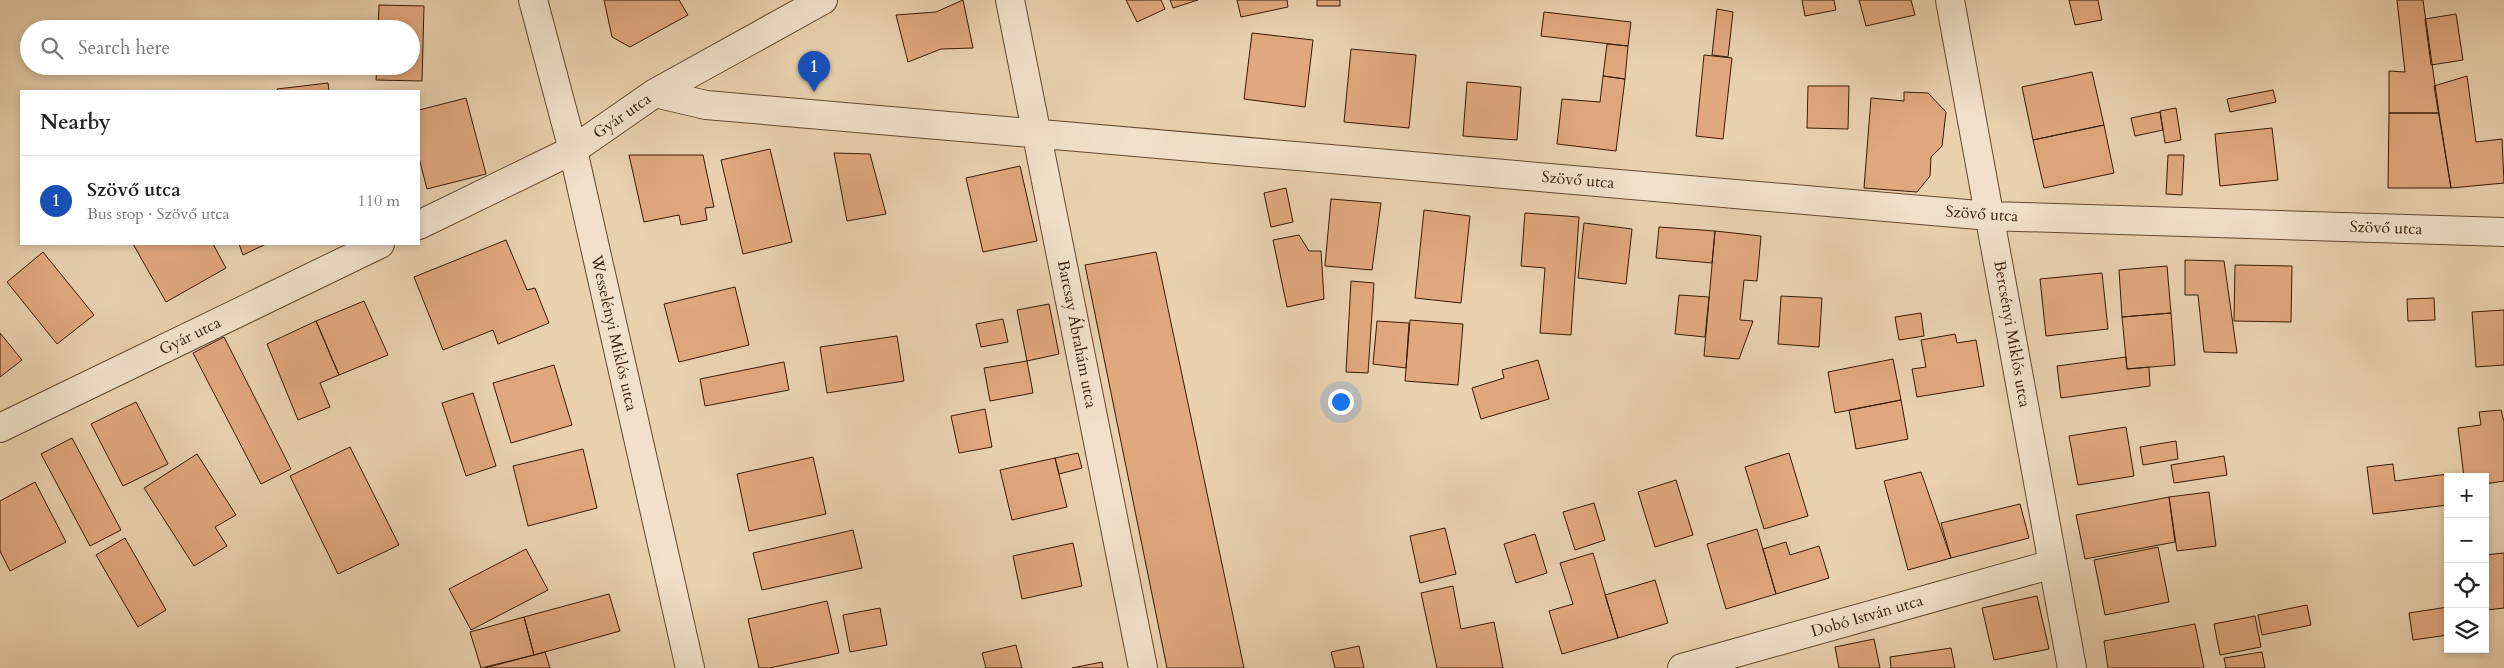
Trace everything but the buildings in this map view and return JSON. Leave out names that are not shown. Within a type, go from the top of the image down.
[{"type":"street","name":"Wesselényi Miklós utca","points":[[533,0],[573,150],[690,668]]},
{"type":"street","name":"Gyár utca","points":[[420,225],[573,150],[655,93],[823,0]]},
{"type":"street","name":"Barcsay Ábrahám utca","points":[[1010,0],[1143,668]]},
{"type":"street","name":"Bercsényi Miklós utca","points":[[1950,0],[2072,668]]},
{"type":"street","name":"Szövő utca","points":[[655,93],[706,105],[1990,216],[2504,232]]},
{"type":"street","name":"Gyár utca","points":[[0,428],[378,245]]},
{"type":"street","name":"Dobó István utca","points":[[1682,668],[2053,564]]},
{"type":"place","name":"Szövő utca","points":[[814,92]]}]
